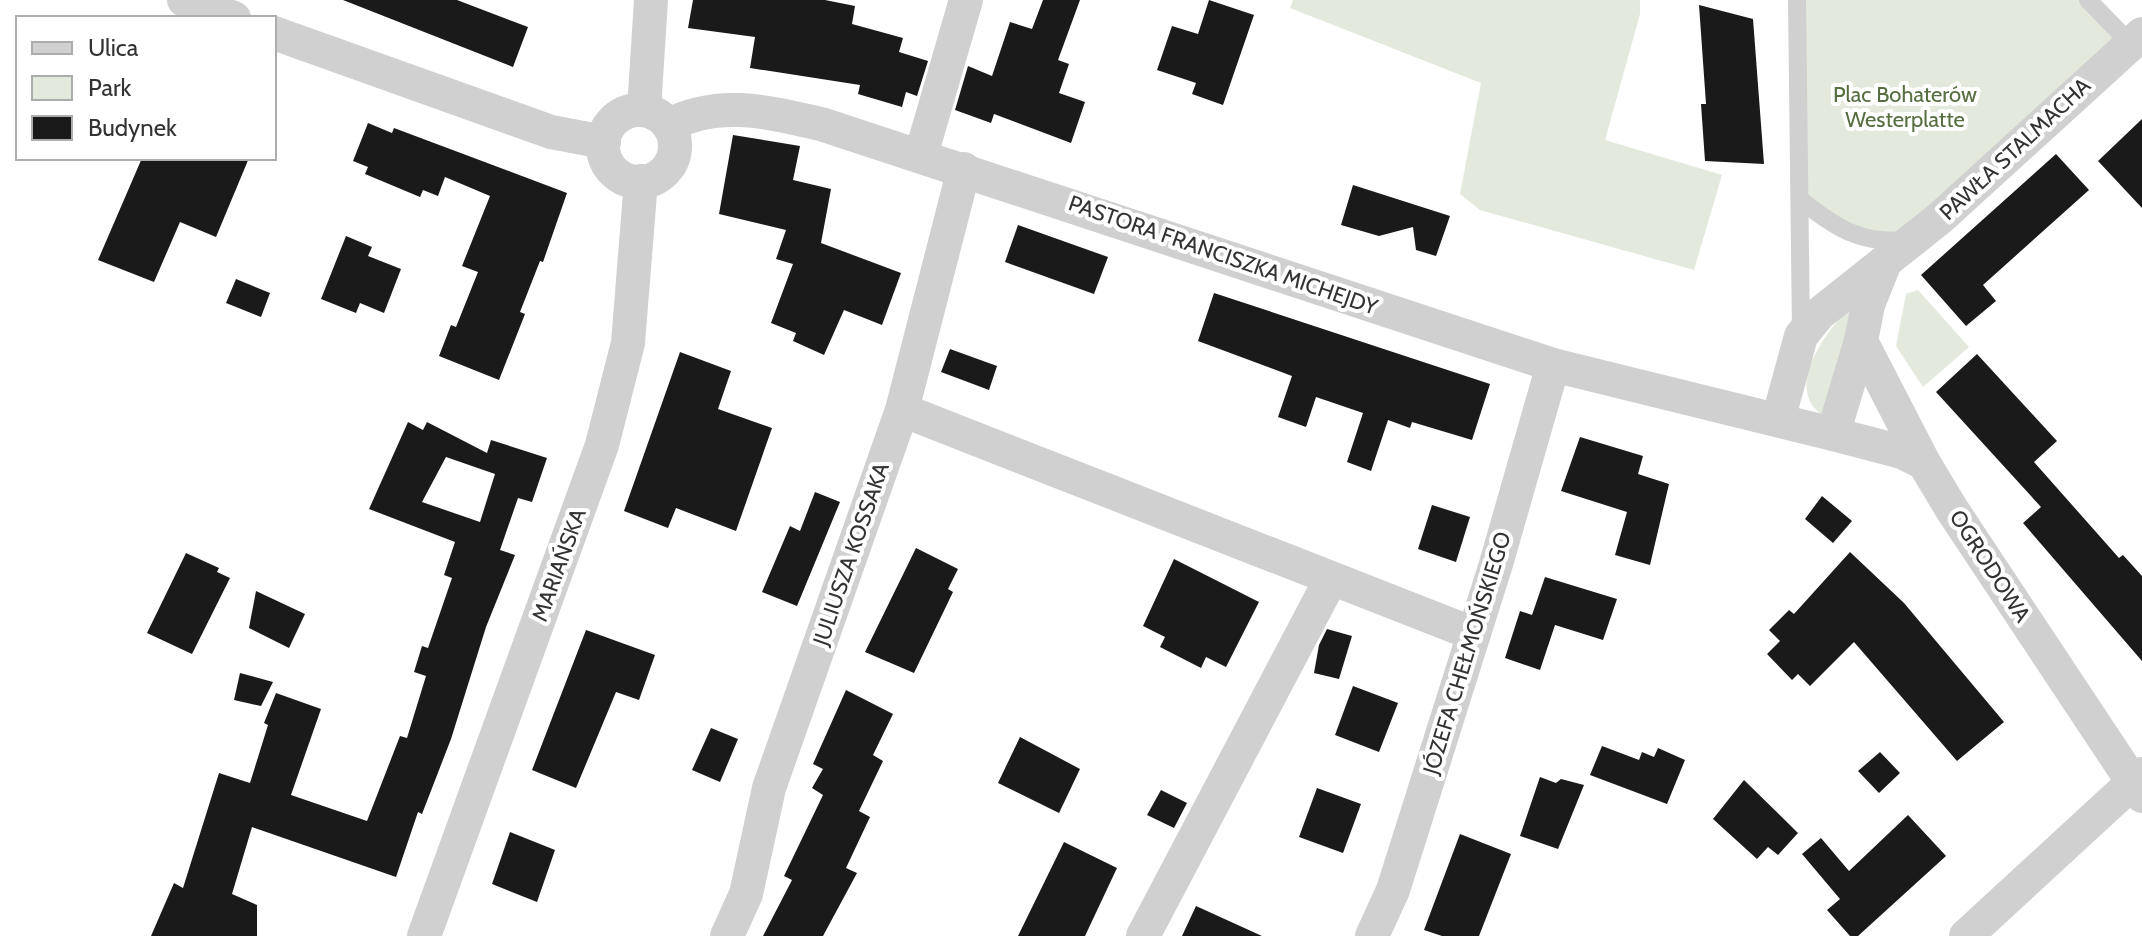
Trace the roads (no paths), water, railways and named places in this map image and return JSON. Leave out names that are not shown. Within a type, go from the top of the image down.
[{"type":"street","points":[[184,0],[228,16]]},
{"type":"street","points":[[651,0],[656,118],[675,142],[672,159],[658,177],[641,181],[627,179],[611,168],[604,142],[607,130],[620,116],[656,118]]},
{"type":"street","points":[[921,155],[966,0]]},
{"type":"street","points":[[276,34],[551,132],[604,142]]},
{"type":"street","name":"PAWŁA STALMACHA","points":[[1778,420],[1801,336],[1841,293],[1916,239],[2138,45]]},
{"type":"street","name":"PASTORA FRANCISZKA MICHEJDY","points":[[656,118],[733,108],[821,124],[1553,365],[1778,420]]},
{"type":"street","name":"JULIUSZA KOSSAKA","points":[[727,936],[746,894],[769,788],[902,410],[964,169]]},
{"type":"street","name":"MARIAŃSKA","points":[[424,936],[602,445],[628,343],[641,181]]},
{"type":"street","points":[[1833,434],[1861,341],[1868,305],[1885,262]]},
{"type":"street","points":[[1861,341],[1924,463]]},
{"type":"street","name":"JÓZEFA CHEŁMOŃSKIEGO","points":[[1372,936],[1393,890],[1474,634],[1553,365]]},
{"type":"street","points":[[902,410],[1474,634]]},
{"type":"street","points":[[1778,420],[1902,452],[1924,463]]},
{"type":"street","name":"OGRODOWA","points":[[1924,463],[2139,784]]},
{"type":"street","points":[[1143,936],[1331,579]]},
{"type":"street","points":[[1966,936],[2139,784]]},
{"type":"lane","points":[[1797,0],[1801,336]]},
{"type":"lane","points":[[2088,0],[2138,45]]},
{"type":"lane","points":[[1801,200],[1845,232],[1860,238],[1892,242],[1916,239]]},
{"type":"park label","name":"Plac Bohaterów Westerplatte","points":[[1905,106]]}]
